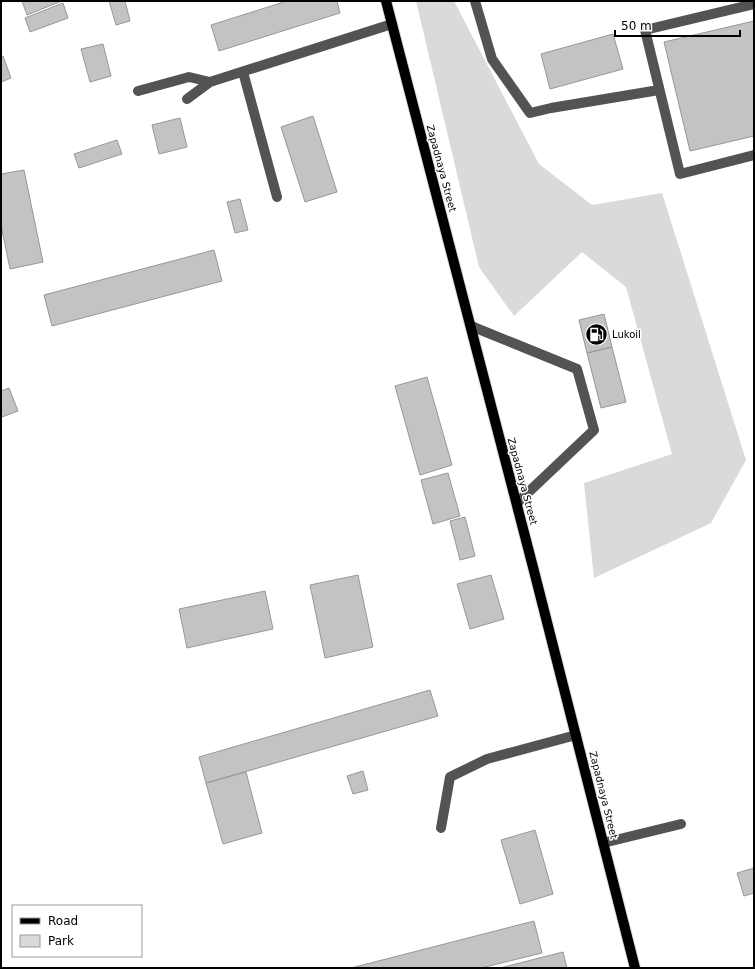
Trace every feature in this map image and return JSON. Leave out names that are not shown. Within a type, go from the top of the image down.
[{"type":"main road","name":"Zapadnaya Street","points":[[386,1],[471,326],[635,968]]},
{"type":"lane","points":[[475,1],[492,59],[530,113],[551,108],[659,90]]},
{"type":"lane","points":[[754,4],[645,30],[680,174],[754,155]]},
{"type":"lane","points":[[186,99],[210,82],[392,24]]},
{"type":"lane","points":[[243,72],[277,197]]},
{"type":"lane","points":[[138,91],[189,77],[210,82]]},
{"type":"lane","points":[[471,326],[577,369],[594,430],[516,503]]},
{"type":"lane","points":[[441,828],[450,777],[487,759],[576,735]]},
{"type":"lane","points":[[603,842],[681,824]]},
{"type":"green space","points":[[416,1],[454,1],[539,164],[592,205],[662,193],[746,460],[711,523],[594,578],[584,483],[672,454],[626,287],[582,252],[514,316],[479,267]]},
{"type":"building","points":[[22,1],[62,1],[27,15]]},
{"type":"building","points":[[109,1],[125,1],[130,21],[116,25]]},
{"type":"building","points":[[287,1],[337,1],[340,13],[219,51],[211,25]]},
{"type":"building","points":[[63,3],[68,18],[30,32],[25,18]]},
{"type":"building","points":[[754,21],[754,136],[690,151],[664,42]]},
{"type":"building","points":[[613,34],[623,69],[550,89],[541,54]]},
{"type":"building","points":[[103,44],[111,76],[90,82],[81,49]]},
{"type":"building","points":[[3,56],[11,78],[1,82],[1,57]]},
{"type":"building","points":[[313,116],[337,192],[305,202],[281,127]]},
{"type":"building","points":[[180,118],[187,147],[159,154],[152,125]]},
{"type":"building","points":[[117,140],[122,154],[79,168],[74,154]]},
{"type":"building","points":[[24,170],[43,262],[10,269],[1,225],[1,174]]},
{"type":"building","points":[[240,199],[248,230],[235,233],[227,202]]},
{"type":"building","points":[[214,250],[222,281],[52,326],[44,295]]},
{"type":"building","name":"Lukoil","points":[[604,314],[612,347],[587,353],[579,320]]},
{"type":"building","points":[[612,347],[626,402],[601,408],[587,353]]},
{"type":"building","points":[[427,377],[452,465],[420,475],[395,386]]},
{"type":"building","points":[[9,388],[18,411],[2,417],[1,391]]},
{"type":"building","points":[[448,473],[460,516],[433,524],[421,480]]},
{"type":"building","points":[[465,517],[475,556],[460,560],[450,521]]},
{"type":"building","points":[[358,575],[373,647],[325,658],[310,585]]},
{"type":"building","points":[[491,575],[504,619],[470,629],[457,584]]},
{"type":"building","points":[[265,591],[273,629],[187,648],[179,609]]},
{"type":"building","points":[[430,690],[438,716],[206,783],[199,757]]},
{"type":"building","points":[[363,771],[368,790],[353,794],[347,776]]},
{"type":"building","points":[[246,772],[262,833],[223,844],[206,783]]},
{"type":"building","points":[[535,830],[553,894],[520,904],[501,840]]},
{"type":"building","points":[[754,868],[754,893],[744,896],[737,873]]},
{"type":"building","points":[[534,921],[542,953],[481,968],[351,968]]},
{"type":"building","points":[[563,952],[567,968],[500,968]]},
{"type":"place","name":"Lukoil","points":[[596,334]]}]
